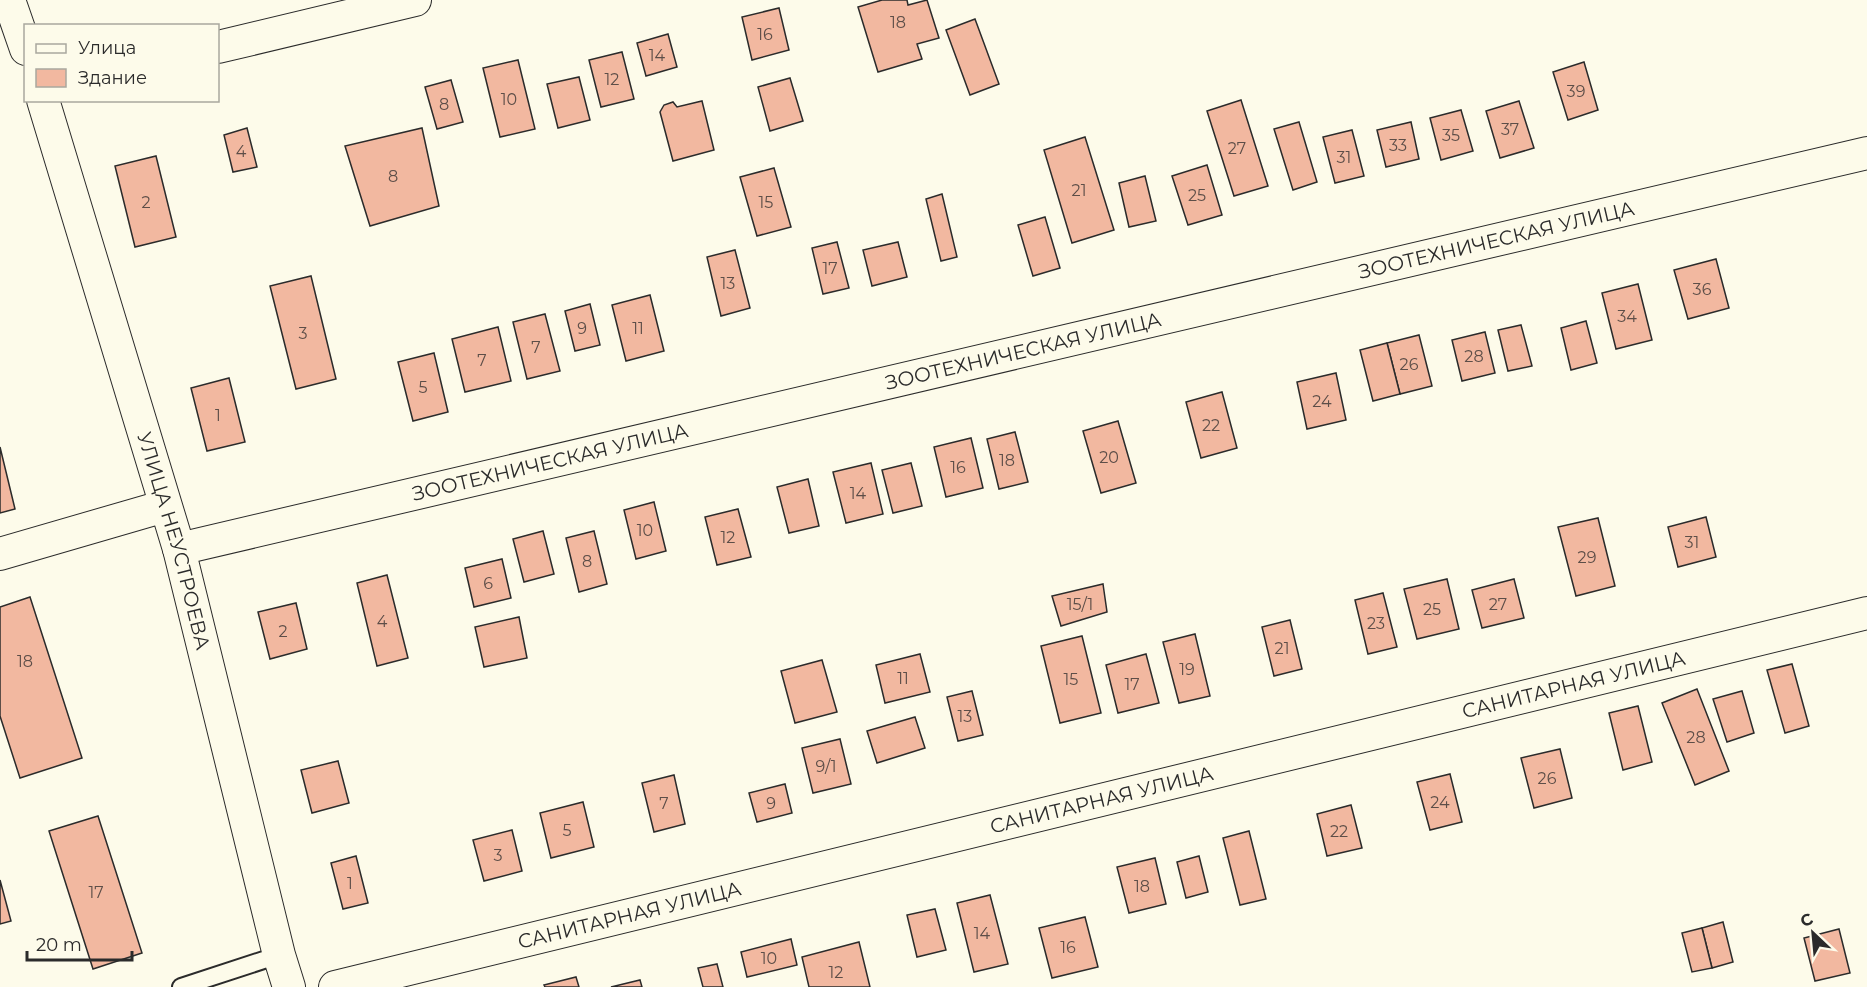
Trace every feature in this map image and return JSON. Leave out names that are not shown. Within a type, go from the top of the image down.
[{"type":"street","points":[[9,0],[24,43]]},
{"type":"street","points":[[219,46],[415,0]]},
{"type":"street","name":"УЛИЦА НЕУСТРОЕВА","points":[[43,102],[178,549],[279,955],[289,987]]},
{"type":"street","name":"ЗООТЕХНИЧЕСКАЯ УЛИЦА","points":[[178,549],[1867,153]]},
{"type":"street","points":[[0,554],[165,506]]},
{"type":"street","name":"САНИТАРНАЯ УЛИЦА","points":[[335,987],[1867,613]]},
{"type":"lane","points":[[181,987],[279,955]]},
{"type":"building","points":[[882,0],[907,0],[908,5],[927,0],[939,38],[917,44],[922,59],[878,72],[858,7]]},
{"type":"building","points":[[779,8],[789,50],[752,60],[742,17]]},
{"type":"building","points":[[975,19],[999,84],[970,95],[946,30]]},
{"type":"building","points":[[668,34],[677,67],[646,76],[637,43]]},
{"type":"building","points":[[622,52],[634,99],[601,107],[589,60]]},
{"type":"building","points":[[518,60],[535,129],[500,137],[483,68]]},
{"type":"building","points":[[1584,62],[1598,110],[1568,120],[1553,72]]},
{"type":"building","points":[[579,77],[590,120],[558,128],[547,84]]},
{"type":"building","points":[[790,78],[803,121],[770,131],[758,87]]},
{"type":"building","points":[[451,80],[463,122],[437,129],[425,87]]},
{"type":"building","points":[[1241,100],[1268,186],[1234,196],[1207,111]]},
{"type":"building","points":[[702,101],[714,150],[673,161],[660,112],[664,105],[673,102],[677,107]]},
{"type":"building","points":[[1519,101],[1534,148],[1500,158],[1486,111]]},
{"type":"building","points":[[1461,110],[1473,151],[1441,160],[1430,118]]},
{"type":"building","points":[[1299,122],[1317,182],[1293,190],[1274,129]]},
{"type":"building","points":[[1411,122],[1419,159],[1386,167],[1377,130]]},
{"type":"building","points":[[247,128],[257,167],[233,172],[224,135]]},
{"type":"building","points":[[422,128],[439,206],[370,226],[345,146]]},
{"type":"building","points":[[1352,130],[1364,176],[1335,183],[1323,137]]},
{"type":"building","points":[[1085,137],[1114,230],[1072,243],[1044,150]]},
{"type":"building","points":[[156,156],[176,237],[135,247],[115,166]]},
{"type":"building","points":[[1207,165],[1222,215],[1188,225],[1172,176]]},
{"type":"building","points":[[774,168],[791,227],[757,236],[740,177]]},
{"type":"building","points":[[1145,176],[1156,221],[1129,227],[1119,183]]},
{"type":"building","points":[[942,194],[957,257],[941,261],[926,199]]},
{"type":"building","points":[[1045,217],[1060,268],[1033,276],[1018,225]]},
{"type":"building","points":[[837,242],[849,288],[823,294],[812,248]]},
{"type":"building","points":[[898,242],[907,277],[872,286],[863,250]]},
{"type":"building","points":[[735,250],[750,308],[721,316],[707,257]]},
{"type":"building","points":[[1716,259],[1729,308],[1688,319],[1674,270]]},
{"type":"building","points":[[311,276],[336,379],[296,389],[270,286]]},
{"type":"building","points":[[1638,284],[1652,340],[1616,349],[1602,293]]},
{"type":"building","points":[[650,295],[664,351],[626,361],[612,305]]},
{"type":"building","points":[[590,304],[600,345],[575,351],[565,311]]},
{"type":"building","points":[[545,314],[560,371],[527,379],[513,322]]},
{"type":"building","points":[[1586,321],[1597,363],[1571,370],[1561,328]]},
{"type":"building","points":[[1521,325],[1532,366],[1508,371],[1498,330]]},
{"type":"building","points":[[498,327],[511,381],[465,392],[452,339]]},
{"type":"building","points":[[1485,332],[1495,373],[1462,381],[1452,340]]},
{"type":"building","points":[[1419,335],[1432,386],[1400,394],[1387,343]]},
{"type":"building","points":[[1387,343],[1400,394],[1373,401],[1360,350]]},
{"type":"building","points":[[434,353],[448,412],[413,421],[398,362]]},
{"type":"building","points":[[1336,373],[1346,420],[1307,429],[1297,382]]},
{"type":"building","points":[[229,378],[245,442],[207,451],[191,388]]},
{"type":"building","points":[[1222,392],[1237,448],[1201,458],[1186,402]]},
{"type":"building","points":[[1118,421],[1136,483],[1101,493],[1083,431]]},
{"type":"building","points":[[1015,432],[1028,482],[999,489],[987,439]]},
{"type":"building","points":[[971,438],[983,488],[946,497],[934,447]]},
{"type":"building","points":[[0,447],[15,509],[0,513]]},
{"type":"building","points":[[871,463],[883,514],[846,523],[833,472]]},
{"type":"building","points":[[911,463],[922,506],[893,513],[882,470]]},
{"type":"building","points":[[808,479],[819,526],[789,533],[777,487]]},
{"type":"building","points":[[654,502],[666,551],[636,559],[624,510]]},
{"type":"building","points":[[738,509],[751,557],[717,565],[705,517]]},
{"type":"building","points":[[1706,517],[1716,557],[1678,567],[1668,527]]},
{"type":"building","points":[[1598,518],[1615,586],[1576,596],[1558,527]]},
{"type":"building","points":[[543,531],[554,574],[524,582],[513,539]]},
{"type":"building","points":[[594,531],[607,584],[579,592],[566,538]]},
{"type":"building","points":[[502,559],[511,598],[474,607],[465,568]]},
{"type":"building","points":[[387,575],[408,658],[377,666],[357,583]]},
{"type":"building","points":[[1447,579],[1459,629],[1417,639],[1404,589]]},
{"type":"building","points":[[1514,579],[1524,618],[1482,628],[1472,590]]},
{"type":"building","points":[[1103,584],[1107,612],[1061,626],[1052,596]]},
{"type":"building","points":[[1383,593],[1397,647],[1368,654],[1355,600]]},
{"type":"building","points":[[30,597],[82,758],[20,778],[0,716],[0,607]]},
{"type":"building","points":[[296,603],[307,649],[270,659],[258,612]]},
{"type":"building","points":[[519,617],[527,658],[484,667],[475,627]]},
{"type":"building","points":[[1290,620],[1302,669],[1274,676],[1262,627]]},
{"type":"building","points":[[1195,634],[1210,696],[1179,703],[1163,642]]},
{"type":"building","points":[[1082,636],[1101,713],[1060,723],[1041,646]]},
{"type":"building","points":[[920,654],[930,692],[885,703],[876,665]]},
{"type":"building","points":[[1146,654],[1159,703],[1118,713],[1106,665]]},
{"type":"building","points":[[822,660],[837,712],[795,723],[781,671]]},
{"type":"building","points":[[1792,664],[1809,726],[1785,733],[1767,670]]},
{"type":"building","points":[[1697,689],[1729,771],[1695,785],[1662,703]]},
{"type":"building","points":[[972,691],[983,735],[958,741],[947,697]]},
{"type":"building","points":[[1742,691],[1754,733],[1727,742],[1713,699]]},
{"type":"building","points":[[1638,706],[1652,762],[1623,770],[1609,713]]},
{"type":"building","points":[[915,717],[925,748],[877,763],[867,731]]},
{"type":"building","points":[[840,739],[851,784],[813,793],[802,748]]},
{"type":"building","points":[[1560,749],[1572,798],[1534,808],[1521,758]]},
{"type":"building","points":[[338,761],[349,803],[312,813],[301,770]]},
{"type":"building","points":[[1450,774],[1462,822],[1430,830],[1417,782]]},
{"type":"building","points":[[674,775],[685,824],[654,832],[642,783]]},
{"type":"building","points":[[785,784],[792,813],[757,822],[749,793]]},
{"type":"building","points":[[583,802],[594,847],[551,858],[540,813]]},
{"type":"building","points":[[1351,805],[1362,848],[1327,856],[1317,814]]},
{"type":"building","points":[[98,816],[142,953],[93,969],[49,831]]},
{"type":"building","points":[[512,830],[522,871],[484,881],[473,840]]},
{"type":"building","points":[[1249,831],[1266,899],[1240,905],[1223,838]]},
{"type":"building","points":[[356,856],[368,903],[343,909],[331,863]]},
{"type":"building","points":[[1199,856],[1208,892],[1186,898],[1177,862]]},
{"type":"building","points":[[1155,858],[1166,904],[1129,913],[1117,867]]},
{"type":"building","points":[[0,880],[11,921],[0,924]]},
{"type":"building","points":[[990,895],[1008,964],[974,972],[957,903]]},
{"type":"building","points":[[935,909],[946,950],[917,957],[907,915]]},
{"type":"building","points":[[1085,917],[1098,967],[1052,978],[1039,928]]},
{"type":"building","points":[[1723,922],[1733,962],[1712,968],[1702,928]]},
{"type":"building","points":[[1702,928],[1712,968],[1692,972],[1682,933]]},
{"type":"building","points":[[1839,929],[1850,973],[1815,981],[1804,938]]},
{"type":"building","points":[[791,939],[797,965],[747,977],[741,952]]},
{"type":"building","points":[[859,942],[870,987],[809,987],[802,957]]},
{"type":"building","points":[[717,964],[723,987],[703,987],[698,968]]},
{"type":"building","points":[[576,977],[579,987],[545,987],[544,985]]},
{"type":"building","points":[[640,980],[642,987],[611,987]]}]
